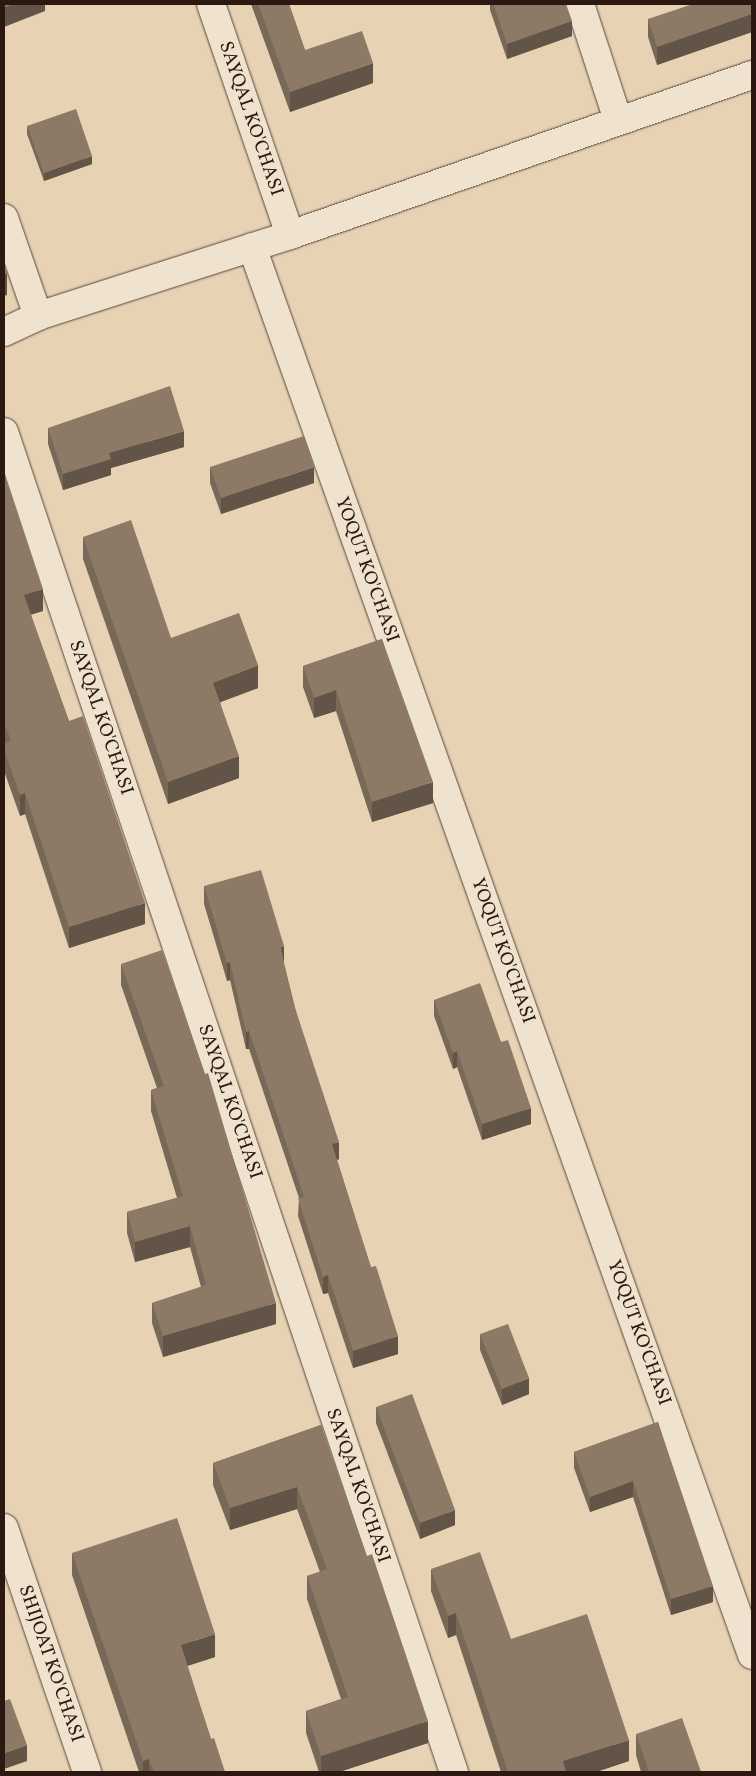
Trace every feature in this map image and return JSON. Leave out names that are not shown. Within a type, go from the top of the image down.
[{"type":"street","name":"SAYQAL KO'CHASI","points":[[211,4],[290,235]]},
{"type":"street","points":[[580,4],[618,120]]},
{"type":"street","points":[[4,332],[38,316],[290,235],[752,74]]},
{"type":"street","points":[[4,218],[38,316]]},
{"type":"street","name":"YOQUT KO'CHASI","points":[[252,247],[752,1655]]},
{"type":"street","name":"SAYQAL KO'CHASI","points":[[4,432],[454,1772]]},
{"type":"street","name":"SHIJOAT KO'CHASI","points":[[4,1528],[87,1772]]},
{"type":"building","points":[[258,4],[289,4],[305,50],[362,31],[373,63],[290,92]]},
{"type":"building","points":[[493,4],[566,4],[572,21],[507,44]]},
{"type":"building","points":[[693,4],[752,4],[752,14],[657,47],[648,19]]},
{"type":"building","points":[[76,109],[92,156],[44,173],[27,126]]},
{"type":"building","points":[[170,386],[184,431],[109,453],[111,459],[63,474],[48,428]]},
{"type":"building","points":[[304,436],[314,467],[221,498],[210,467]]},
{"type":"building","points":[[4,471],[43,589],[24,595],[69,721],[83,716],[145,903],[69,927],[25,793],[20,795],[4,750],[4,744],[11,741],[4,722]]},
{"type":"building","points":[[131,520],[171,638],[239,613],[258,665],[213,683],[239,756],[168,782],[83,537]]},
{"type":"building","points":[[382,639],[433,782],[372,802],[336,690],[314,698],[303,666]]},
{"type":"building","points":[[261,870],[284,946],[280,947],[295,1008],[339,1142],[332,1144],[371,1267],[376,1266],[398,1336],[353,1351],[328,1275],[323,1277],[298,1198],[304,1197],[249,1031],[246,1032],[230,962],[227,963],[204,886]]},
{"type":"building","points":[[162,950],[205,1074],[208,1073],[276,1303],[163,1336],[152,1303],[206,1285],[190,1226],[135,1242],[127,1212],[183,1196],[151,1090],[164,1086],[121,964]]},
{"type":"building","points":[[480,983],[501,1042],[508,1040],[531,1108],[482,1124],[457,1051],[453,1053],[434,1000]]},
{"type":"building","points":[[508,1324],[529,1378],[502,1389],[480,1334]]},
{"type":"building","points":[[412,1394],[455,1510],[420,1523],[376,1407]]},
{"type":"building","points":[[658,1422],[713,1586],[671,1599],[633,1481],[590,1497],[574,1452]]},
{"type":"building","points":[[321,1425],[367,1556],[372,1554],[428,1721],[321,1756],[306,1711],[348,1697],[307,1576],[327,1569],[297,1487],[230,1508],[213,1463]]},
{"type":"building","points":[[177,1518],[215,1634],[181,1645],[211,1739],[214,1738],[225,1772],[154,1772],[149,1759],[143,1761],[72,1553]]},
{"type":"building","points":[[480,1552],[511,1639],[587,1614],[629,1740],[563,1761],[566,1772],[508,1772],[456,1613],[448,1616],[431,1569]]},
{"type":"building","points":[[10,1699],[27,1745],[4,1753],[4,1701]]},
{"type":"building","points":[[682,1718],[701,1772],[649,1772],[636,1734]]}]
